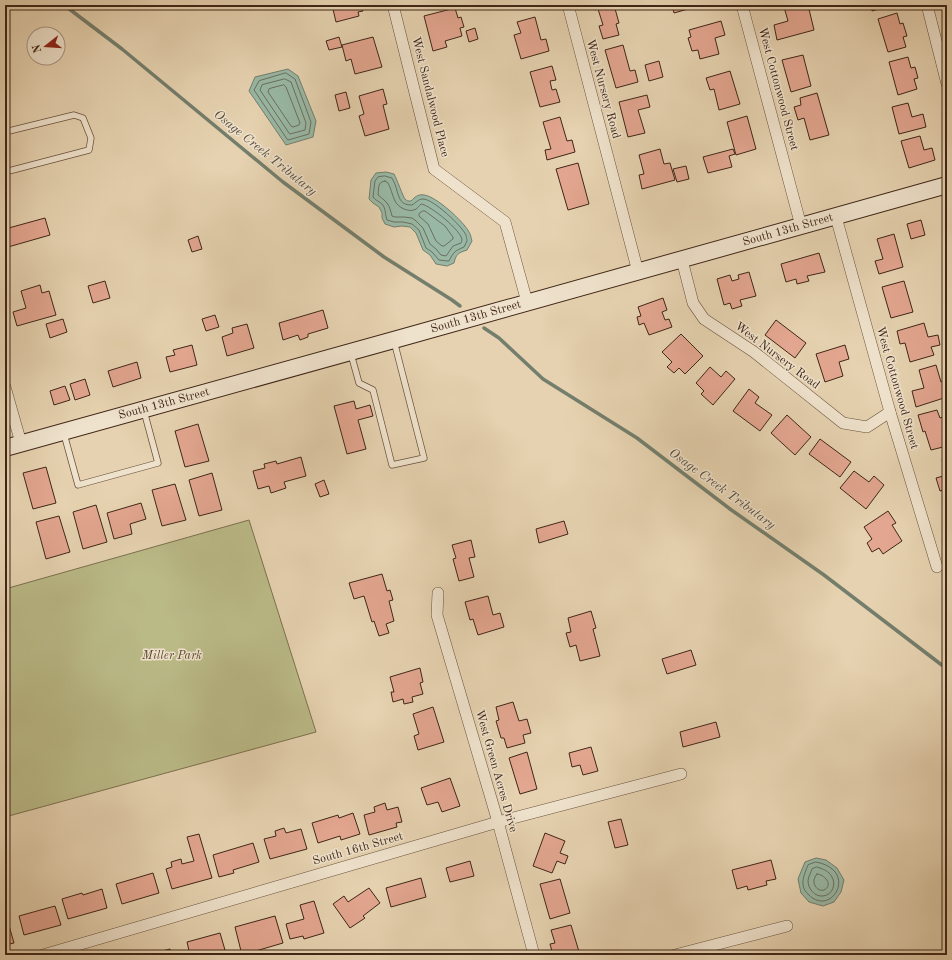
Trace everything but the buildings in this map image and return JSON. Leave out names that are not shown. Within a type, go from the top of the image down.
[{"type":"street","name":"West Sandalwood Place","points":[[393,5],[434,169],[505,222],[527,302]]},
{"type":"street","name":"West Nursery Road","points":[[568,5],[638,272]]},
{"type":"street","name":"West Cottonwood Street","points":[[742,5],[801,226]]},
{"type":"street","points":[[927,5],[947,84]]},
{"type":"street","name":"South 13th Street","points":[[5,448],[947,185]]},
{"type":"street","name":"West Cottonwood Street","points":[[836,217],[890,412],[936,567]]},
{"type":"street","name":"West Nursery Road","points":[[682,260],[693,303],[704,319],[754,352],[843,423],[866,427],[890,412]]},
{"type":"street","points":[[5,387],[21,443]]},
{"type":"street","name":"West Green Acres Drive","points":[[438,594],[437,615],[498,822],[534,955]]},
{"type":"street","name":"South 16th Street","points":[[43,955],[498,822],[681,774]]},
{"type":"street","points":[[675,955],[787,926]]},
{"type":"lane","points":[[5,132],[74,115],[84,118],[91,138],[89,150],[5,172]]},
{"type":"lane","points":[[351,352],[359,383],[372,390],[392,465],[424,458],[393,340]]},
{"type":"lane","points":[[63,431],[78,485],[158,463],[143,409]]},
{"type":"green space","name":"Miller Park","points":[[249,520],[316,732],[5,817],[5,589]]},
{"type":"water","points":[[288,69],[298,76],[316,121],[313,137],[286,145],[249,91],[255,77]]},
{"type":"water","points":[[386,172],[394,174],[406,200],[411,201],[420,195],[429,196],[456,216],[466,228],[472,241],[467,250],[459,253],[454,263],[447,266],[436,264],[430,255],[423,250],[416,233],[410,227],[394,227],[385,224],[379,207],[369,199],[371,180],[376,173]]},
{"type":"water","points":[[816,858],[826,860],[837,868],[844,880],[841,892],[834,902],[823,906],[809,902],[801,893],[798,879],[805,862]]},
{"type":"waterway","name":"Osage Creek Tributary","points":[[64,5],[122,49],[283,182],[384,257],[460,306]]},
{"type":"waterway","name":"Osage Creek Tributary","points":[[484,328],[499,338],[543,379],[637,438],[730,509],[824,575],[947,669]]}]
